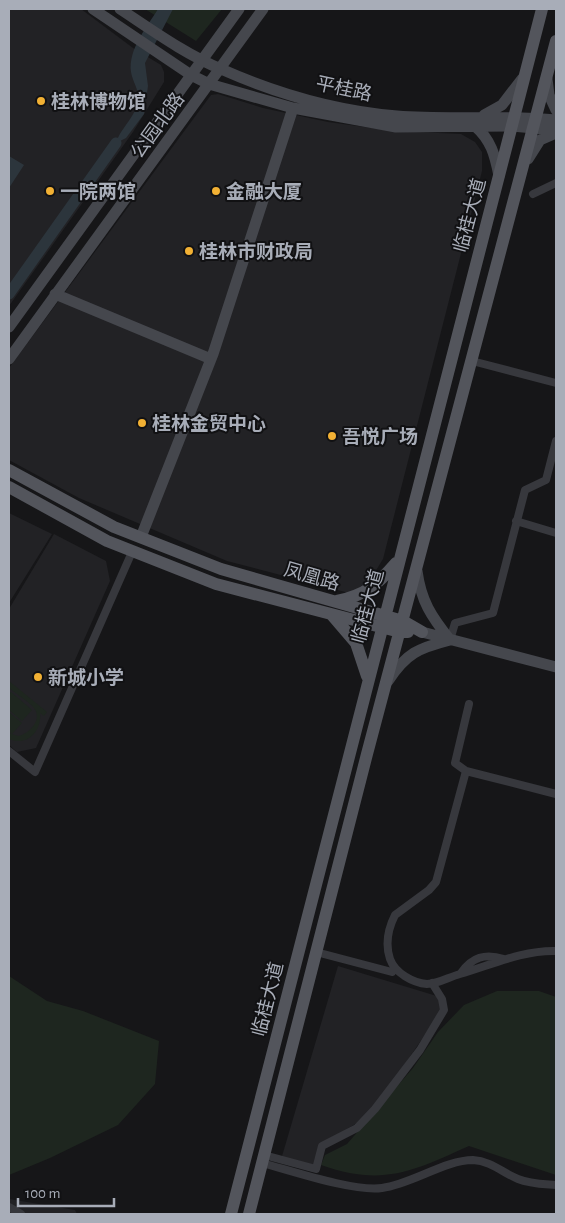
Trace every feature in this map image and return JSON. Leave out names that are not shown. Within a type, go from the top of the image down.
[{"type":"main road","name":"平桂路","points":[[93,9],[191,75],[209,84],[290,107],[396,127],[478,121]]},
{"type":"main road","name":"平桂路","points":[[120,9],[178,46],[220,69],[272,88],[340,107],[397,116],[478,121],[534,122],[556,120]]},
{"type":"main road","name":"公园北路","points":[[9,326],[239,9]]},
{"type":"main road","name":"公园北路","points":[[9,360],[262,9]]},
{"type":"main road","name":"临桂大道","points":[[231,1214],[367,679],[542,9]]},
{"type":"main road","name":"临桂大道","points":[[249,1214],[385,687],[556,41]]},
{"type":"main road","points":[[498,176],[492,146],[478,121],[502,105],[512,94],[525,73]]},
{"type":"main road","points":[[547,74],[549,95],[556,110]]},
{"type":"main road","points":[[138,536],[209,355],[290,107]]},
{"type":"main road","name":"平桂路","points":[[534,122],[556,131]]},
{"type":"main road","points":[[521,174],[534,146],[540,140],[556,131]]},
{"type":"main road","points":[[56,293],[209,355]]},
{"type":"main road","name":"凤凰路","points":[[9,470],[114,527],[221,569],[332,608]]},
{"type":"main road","name":"凤凰路","points":[[9,487],[132,552],[216,584],[332,608],[422,632]]},
{"type":"main road","points":[[367,679],[356,643],[332,608],[365,593],[380,582],[398,561]]},
{"type":"main road","points":[[416,569],[419,589],[425,606],[450,640]]},
{"type":"main road","points":[[422,632],[556,667]]},
{"type":"main road","points":[[385,687],[405,658],[422,649],[450,640]]},
{"type":"street","points":[[533,194],[556,183]]},
{"type":"street","points":[[472,362],[556,384]]},
{"type":"street","points":[[450,640],[455,623],[492,612],[525,490],[546,480],[556,441]]},
{"type":"street","points":[[516,522],[556,532]]},
{"type":"street","points":[[9,751],[35,772],[132,552]]},
{"type":"street","points":[[469,704],[455,763],[466,771],[556,794]]},
{"type":"street","points":[[466,771],[436,882],[429,890],[395,915],[388,934],[389,956],[394,966],[409,978],[422,983],[432,983],[461,974],[468,963],[476,958],[486,956],[504,959],[556,951]]},
{"type":"street","points":[[316,952],[392,972]]},
{"type":"street","points":[[263,1159],[316,1169],[322,1146],[357,1128],[366,1119],[405,1072],[444,1010],[442,999],[432,983]]},
{"type":"street","points":[[263,1159],[358,1188],[380,1188],[410,1182],[458,1162],[474,1160],[487,1163],[519,1179],[556,1185]]},
{"type":"street","points":[[9,1207],[21,1214]]},
{"type":"shaded area","name":"一院两馆","points":[[9,9],[81,9],[133,48],[161,65],[164,72],[164,82],[133,132],[9,306]]},
{"type":"shaded area","points":[[145,9],[222,9],[196,41]]},
{"type":"shaded area","points":[[158,9],[173,9],[145,63],[148,86],[144,114],[126,138],[116,143],[137,104],[137,92],[131,72],[132,55],[139,39]]},
{"type":"shaded area","points":[[218,94],[263,108],[328,122],[394,131],[461,134],[475,142],[482,152],[482,171],[383,559],[367,585],[349,593],[227,561],[79,498],[9,460],[9,368],[211,95]]},
{"type":"shaded area","points":[[9,156],[24,165],[9,188]]},
{"type":"shaded area","points":[[9,513],[52,534],[9,603]]},
{"type":"shaded area","name":"新城小学","points":[[54,534],[106,561],[110,581],[36,748],[17,752],[9,745],[9,609]]},
{"type":"shaded area","points":[[9,681],[47,712],[44,716],[40,713],[39,726],[36,731],[32,736],[22,741],[9,739],[9,733],[18,736],[22,735],[34,726],[37,717],[34,708],[9,688]]},
{"type":"shaded area","points":[[11,692],[32,710],[22,721],[9,710],[9,695]]},
{"type":"shaded area","points":[[9,712],[22,723],[12,734],[9,731]]},
{"type":"shaded area","points":[[338,966],[440,997],[441,1011],[373,1111],[367,1117],[320,1145],[313,1172],[280,1163]]},
{"type":"shaded area","points":[[9,976],[47,1001],[83,1011],[159,1041],[155,1084],[118,1125],[50,1158],[9,1175]]},
{"type":"shaded area","points":[[497,991],[539,991],[556,997],[556,1175],[469,1146],[431,1163],[397,1173],[362,1175],[343,1172],[321,1165],[325,1155],[347,1144],[413,1068],[438,1032],[464,1005]]},
{"type":"shaded area","points":[[9,1199],[75,1210],[77,1214],[9,1214]]},
{"type":"waterway","points":[[9,294],[116,143]]},
{"type":"place","name":"桂林博物馆","points":[[41,101]]},
{"type":"place","name":"一院两馆","points":[[50,191]]},
{"type":"place","name":"金融大厦","points":[[216,191]]},
{"type":"place","name":"桂林市财政局","points":[[189,251]]},
{"type":"place","name":"桂林金贸中心","points":[[142,423]]},
{"type":"place","name":"吾悦广场","points":[[332,436]]},
{"type":"place","name":"新城小学","points":[[38,677]]}]
